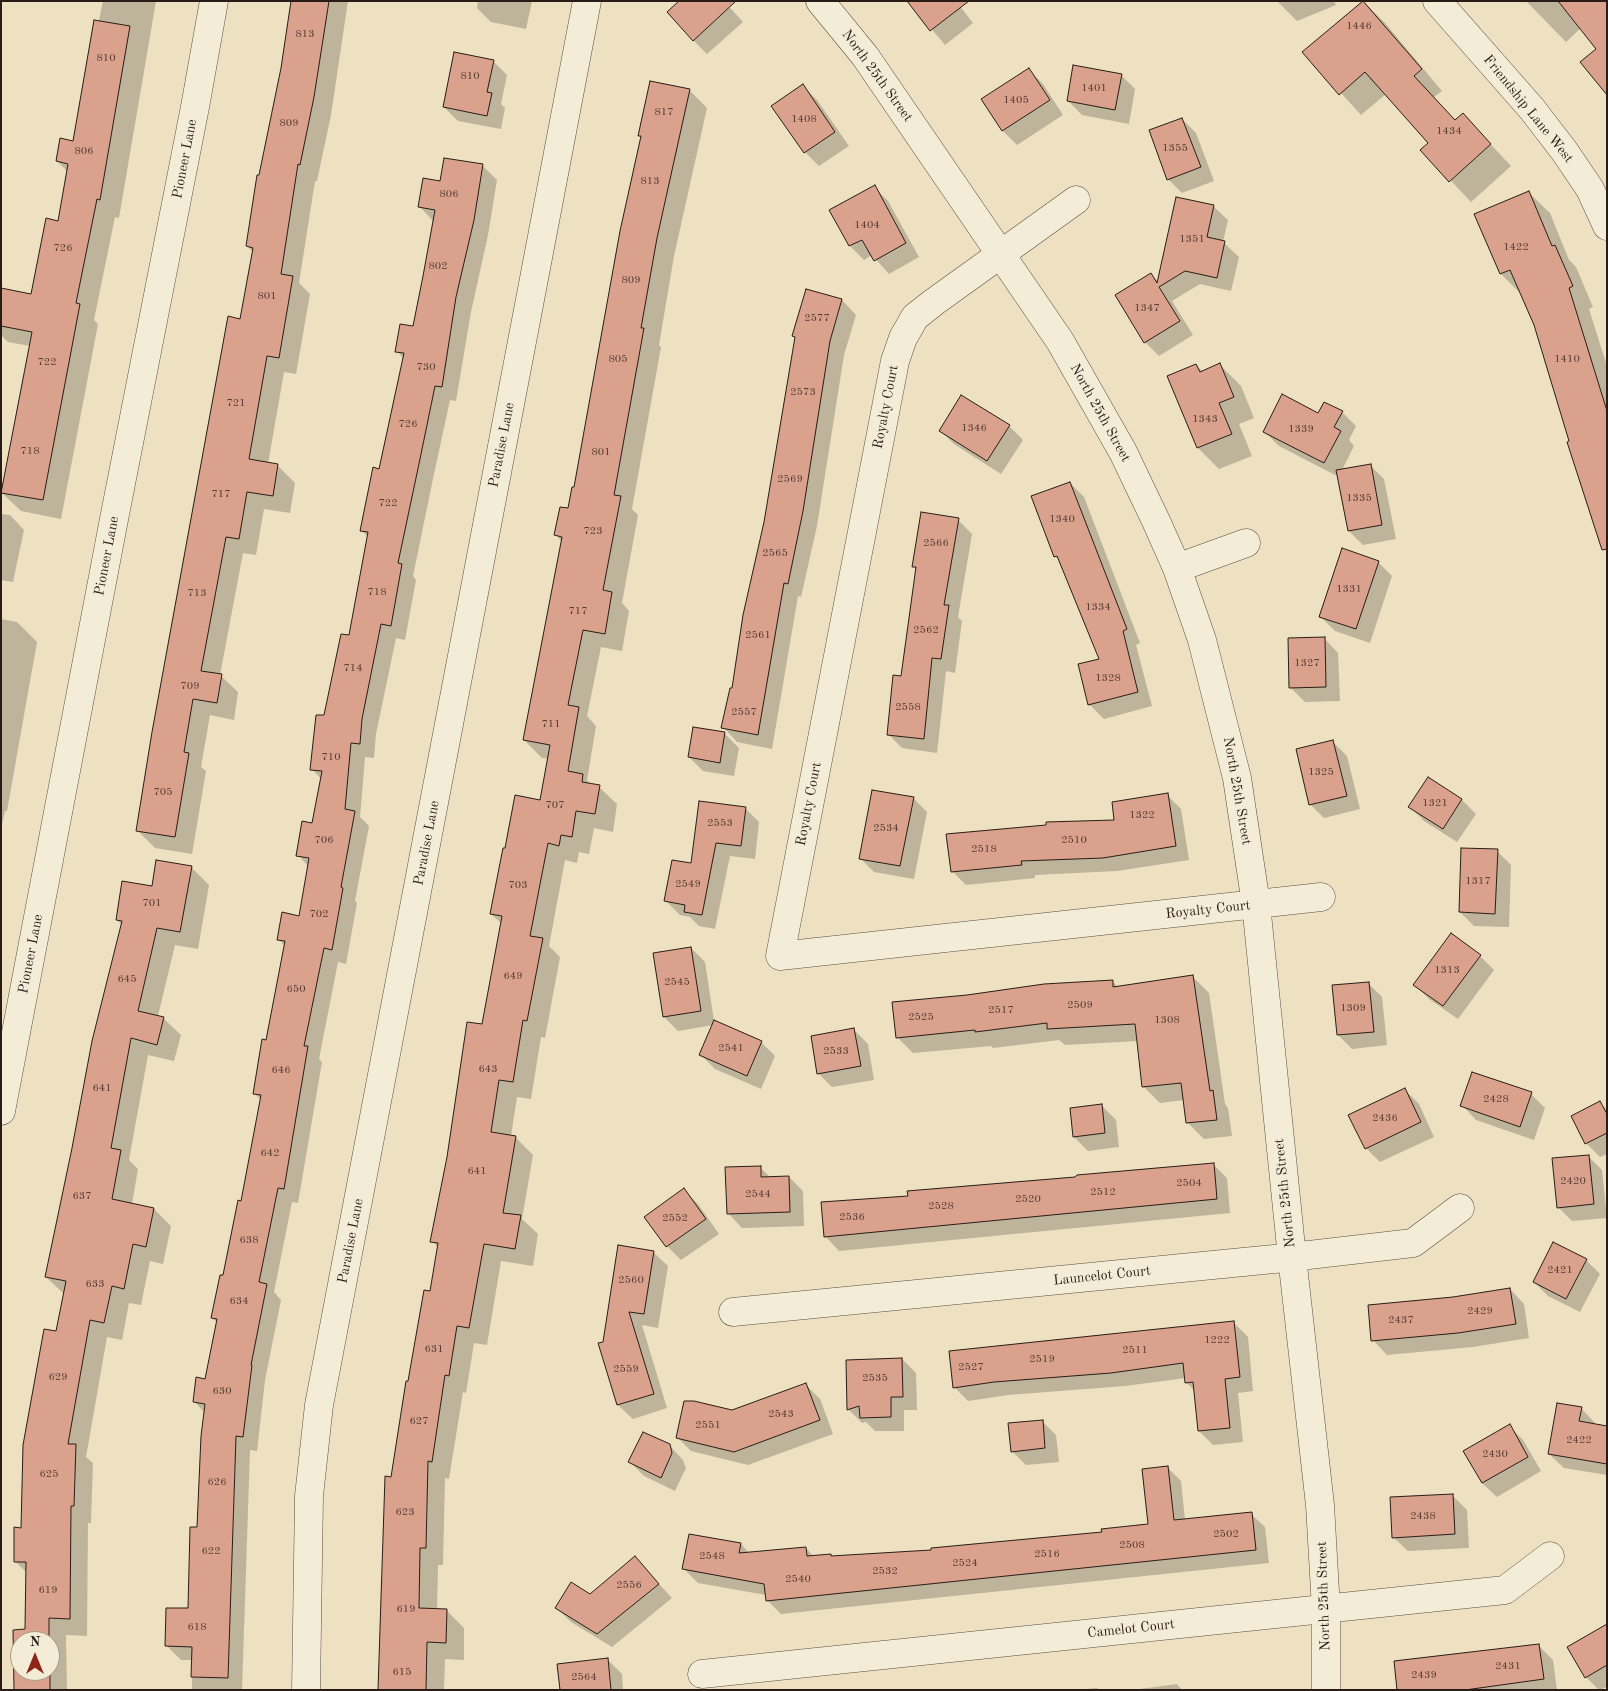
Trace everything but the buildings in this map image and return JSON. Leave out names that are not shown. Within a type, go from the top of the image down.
[{"type":"street","name":"Pioneer Lane","points":[[1,1111],[114,514],[195,107],[214,1]]},
{"type":"street","name":"Paradise Lane","points":[[306,1690],[309,1496],[319,1405],[587,1]]},
{"type":"street","name":"North 25th Street","points":[[820,1],[865,56],[1060,341],[1118,443],[1177,568],[1202,640],[1222,710],[1237,778],[1256,904],[1292,1257],[1320,1505],[1326,1609],[1326,1690]]},
{"type":"street","name":"Friendship Lane West","points":[[1437,1],[1532,109],[1565,152],[1590,189],[1607,226]]},
{"type":"street","name":"Royalty Court","points":[[1076,200],[915,317],[903,338],[895,361],[780,956],[1321,897]]},
{"type":"street","points":[[1177,568],[1246,543]]},
{"type":"street","name":"Launcelot Court","points":[[732,1312],[1292,1257],[1414,1242],[1460,1208]]},
{"type":"street","name":"Camelot Court","points":[[702,1674],[1504,1590],[1550,1556]]}]
